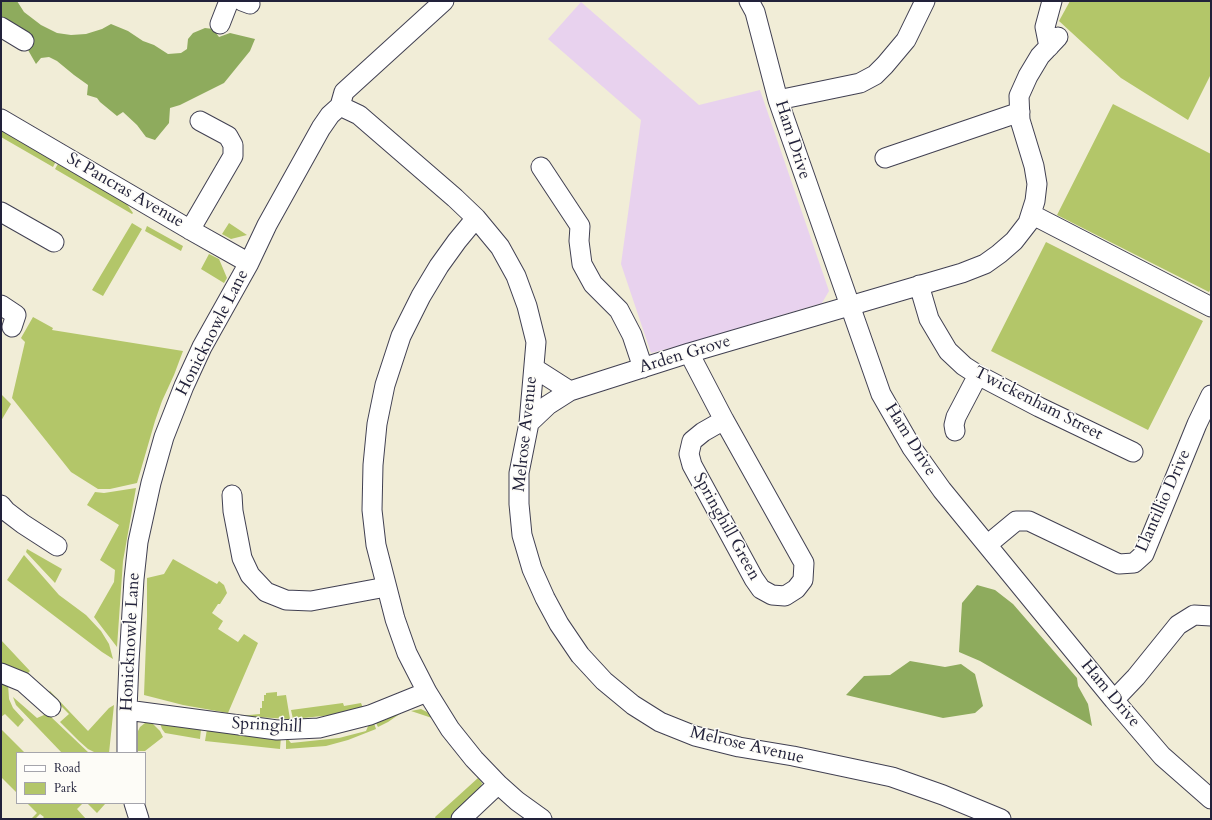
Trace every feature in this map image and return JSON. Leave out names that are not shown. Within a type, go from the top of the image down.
[{"type":"street","points":[[220,24],[229,1]]},
{"type":"street","name":"Honicknowle Lane","points":[[127,752],[126,710],[134,579],[138,542],[151,483],[167,429],[184,386],[202,347],[249,263],[267,225],[321,128],[330,115],[340,106],[344,92],[444,1]]},
{"type":"street","name":"Ham Drive","points":[[749,1],[755,12],[778,100],[881,394],[912,448],[942,490],[1114,700],[1162,756],[1211,799]]},
{"type":"street","points":[[778,100],[860,83],[874,75],[906,40],[925,1]]},
{"type":"street","name":"Arden Grove","points":[[529,423],[548,405],[570,391],[689,353],[962,273],[985,264],[999,254],[1014,241],[1028,223],[1035,201],[1037,184],[1034,166],[1020,120],[1020,96],[1028,76],[1040,56],[1053,42],[1045,27],[1052,1]]},
{"type":"street","points":[[1,27],[24,41]]},
{"type":"street","name":"Melrose Avenue","points":[[340,106],[359,115],[476,218],[500,247],[516,276],[527,306],[536,342],[529,423],[520,473],[519,504],[522,535],[532,569],[556,619],[580,655],[604,681],[633,705],[660,722],[695,736],[739,747],[793,756],[892,777],[943,795],[1001,819]]},
{"type":"street","points":[[885,158],[1020,112]]},
{"type":"street","name":"St Pancras Avenue","points":[[1,119],[249,263]]},
{"type":"street","points":[[190,230],[232,156],[233,145],[228,136],[200,120]]},
{"type":"street","points":[[541,167],[580,226],[579,240],[582,264],[594,284],[619,310],[632,335],[643,368]]},
{"type":"street","points":[[1,212],[54,242]]},
{"type":"street","points":[[1031,214],[1211,307]]},
{"type":"street","points":[[476,218],[452,247],[439,266],[421,296],[401,336],[385,386],[377,424],[374,452],[372,510],[376,545],[395,619],[407,653],[426,692],[450,729],[474,759],[498,784],[542,819]]},
{"type":"street","name":"Twickenham Street","points":[[919,285],[929,319],[948,351],[964,366],[1039,407],[1133,452]]},
{"type":"street","points":[[1,305],[16,315],[12,327]]},
{"type":"street","name":"Springhill Green","points":[[689,353],[724,420],[804,563],[803,580],[796,589],[785,596],[772,595],[761,589],[754,579],[692,465],[688,454],[692,441],[703,432],[724,420]]},
{"type":"street","points":[[534,368],[570,391]]},
{"type":"street","points":[[955,431],[954,425],[956,417],[978,375]]},
{"type":"street","name":"Llantillio Drive","points":[[987,545],[1016,521],[1029,521],[1119,564],[1134,564],[1144,554],[1197,424],[1211,395]]},
{"type":"street","points":[[1,505],[22,524],[57,546]]},
{"type":"street","points":[[228,507],[242,558],[250,575],[266,592],[286,600],[310,602],[386,587]]},
{"type":"street","points":[[1114,700],[1136,677],[1178,625],[1194,615],[1211,616]]},
{"type":"street","points":[[1,673],[24,682],[51,707]]},
{"type":"street","name":"Springhill","points":[[126,710],[277,730],[319,728],[370,715],[426,692]]},
{"type":"street","points":[[461,819],[498,784]]},
{"type":"street","points":[[134,804],[140,819]]},
{"type":"shaded area","points":[[581,2],[699,105],[760,90],[829,291],[822,303],[651,353],[621,264],[641,120],[548,39]]},
{"type":"green space","points":[[1,1],[17,1],[24,12],[41,25],[57,33],[71,35],[86,34],[102,29],[111,24],[128,31],[168,54],[181,53],[187,49],[188,39],[193,33],[205,28],[213,29],[219,37],[230,33],[255,39],[250,51],[224,83],[180,105],[170,108],[169,123],[155,140],[146,137],[137,125],[123,112],[117,116],[97,98],[87,95],[88,85],[57,61],[49,57],[41,58],[36,64],[28,50],[27,36],[1,22]]},
{"type":"green space","points":[[1070,1],[1211,1],[1211,74],[1188,120],[1121,78],[1059,21]]},
{"type":"green space","points":[[1113,104],[1211,154],[1211,288],[1209,292],[1057,215]]},
{"type":"green space","points":[[1,129],[56,161],[53,167],[1,137]]},
{"type":"green space","points":[[59,162],[124,200],[133,213],[132,214],[55,169]]},
{"type":"green space","points":[[132,223],[142,229],[103,296],[92,290]]},
{"type":"green space","points":[[229,223],[247,235],[231,239],[222,234]]},
{"type":"green space","points":[[147,226],[183,246],[181,251],[145,231]]},
{"type":"green space","points":[[1046,242],[1203,321],[1148,430],[991,351]]},
{"type":"green space","points":[[209,254],[219,259],[227,278],[224,283],[201,269]]},
{"type":"green space","points":[[33,317],[53,328],[52,330],[183,351],[155,421],[137,483],[110,489],[98,489],[71,472],[12,398],[25,342],[21,338]]},
{"type":"green space","points":[[1,394],[11,404],[1,421]]},
{"type":"green space","points":[[136,488],[123,561],[117,647],[94,617],[114,582],[115,570],[100,560],[119,525],[87,505],[95,492],[104,493]]},
{"type":"green space","points":[[27,549],[62,569],[55,583],[26,552]]},
{"type":"green space","points":[[24,555],[59,595],[86,615],[101,631],[109,644],[113,659],[7,580]]},
{"type":"green space","points":[[173,559],[217,584],[219,581],[224,585],[227,593],[212,613],[223,621],[218,629],[238,642],[244,634],[258,643],[228,713],[183,705],[144,695],[147,578],[164,574]]},
{"type":"green space","points":[[977,585],[995,590],[1013,604],[1077,678],[1078,686],[1088,704],[1092,726],[980,661],[959,652],[962,603]]},
{"type":"green space","points":[[1,640],[30,671],[26,675],[1,666]]},
{"type":"green space","points":[[910,661],[945,667],[961,664],[975,674],[983,706],[975,713],[943,718],[846,695],[864,676],[890,675]]},
{"type":"green space","points":[[1,681],[8,684],[9,699],[13,708],[24,720],[18,727],[5,714],[1,717]]},
{"type":"green space","points":[[50,691],[88,731],[109,708],[114,705],[109,752],[94,752],[79,741],[60,722],[69,714],[48,693]]},
{"type":"green space","points":[[277,692],[277,696],[286,695],[290,719],[239,716],[260,714],[262,701],[264,701],[264,695],[266,695],[266,693]]},
{"type":"green space","points":[[13,697],[37,718],[44,715],[50,716],[88,752],[61,752],[16,705]]},
{"type":"green space","points":[[343,703],[344,706],[361,703],[363,708],[332,715],[293,719],[291,710]]},
{"type":"green space","points":[[421,709],[427,712],[432,718],[411,711]]},
{"type":"green space","points":[[404,711],[378,727],[375,721],[387,718]]},
{"type":"green space","points":[[145,723],[152,723],[160,731],[163,737],[145,751],[138,751],[138,731]]},
{"type":"green space","points":[[160,723],[201,729],[200,739],[165,733]]},
{"type":"green space","points":[[374,723],[376,729],[348,740],[326,746],[286,749],[286,737],[291,743],[339,738],[366,731],[369,724]]},
{"type":"green space","points":[[1,729],[24,752],[16,752],[16,792],[1,777]]},
{"type":"green space","points":[[207,729],[281,737],[280,749],[205,741]]},
{"type":"green space","points":[[478,778],[482,783],[480,791],[451,819],[436,819],[435,817]]},
{"type":"green space","points":[[28,804],[82,804],[77,809],[86,819],[42,819],[44,817],[40,814],[35,819],[31,819],[37,813]]},
{"type":"green space","points":[[88,804],[105,804],[97,813]]}]
